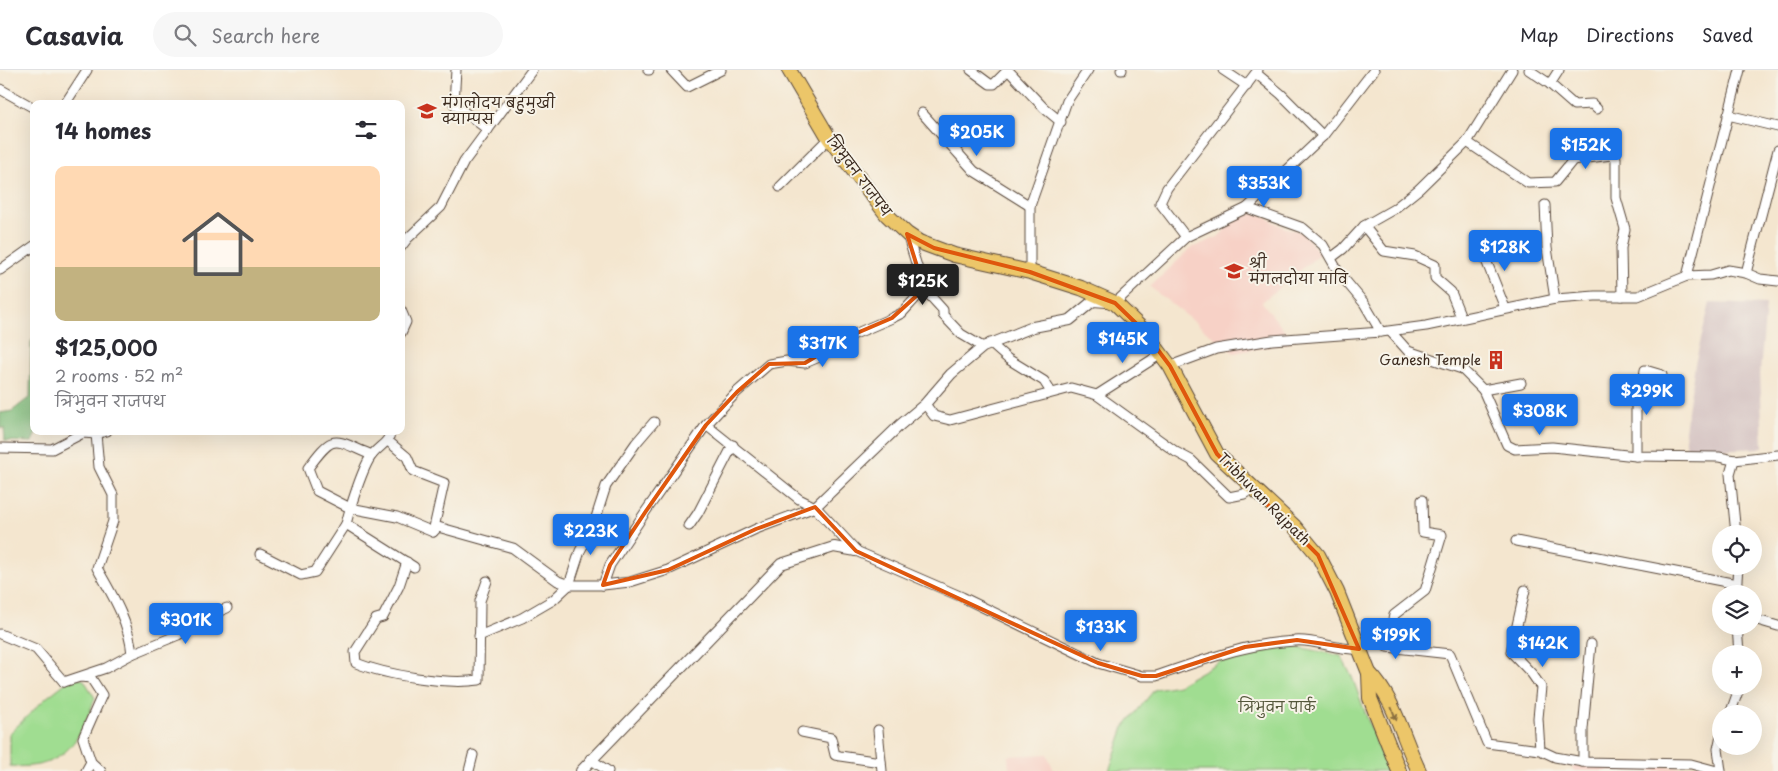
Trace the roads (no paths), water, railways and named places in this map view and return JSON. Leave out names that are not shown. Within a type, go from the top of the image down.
[{"type":"highway","name":"त्रिभुवन राजपथ","points":[[789,70],[829,138],[887,214],[919,242],[954,255]]},
{"type":"highway","name":"Tribhuvan Rajpath","points":[[954,255],[1030,272],[1081,288],[1115,303],[1143,330],[1170,366],[1217,454],[1294,526],[1318,555],[1337,592],[1369,673],[1370,698],[1398,771]]},
{"type":"highway","name":"Tribhuvan Rajpath","points":[[1369,673],[1379,683],[1388,699],[1419,771]]},
{"type":"street","points":[[67,100],[86,70]]},
{"type":"street","points":[[456,70],[454,104],[488,130]]},
{"type":"street","points":[[405,242],[441,207],[464,162],[532,70]]},
{"type":"street","points":[[671,70],[687,87],[721,70]]},
{"type":"street","points":[[971,70],[990,84],[994,84],[1008,70],[1044,108],[1061,122]]},
{"type":"street","points":[[1030,272],[1030,206],[1067,101],[1088,70]]},
{"type":"street","points":[[1223,70],[1247,86]]},
{"type":"street","points":[[433,532],[438,527],[513,548],[558,581],[569,585],[603,585],[630,582],[668,570],[699,558],[756,529],[815,507],[900,425],[926,404],[951,374],[987,345],[1033,327],[1070,320],[1093,301],[1115,303],[1186,237],[1247,208],[1323,136],[1374,70]]},
{"type":"street","points":[[1331,258],[1343,249],[1364,226],[1394,209],[1419,189],[1467,142],[1512,70]]},
{"type":"street","points":[[1530,70],[1574,105],[1592,104],[1597,109]]},
{"type":"street","points":[[1550,84],[1559,70]]},
{"type":"street","points":[[1686,276],[1740,70]]},
{"type":"street","points":[[1186,237],[1160,204],[1167,188],[1258,72],[1323,136]]},
{"type":"street","points":[[0,89],[30,106]]},
{"type":"street","points":[[922,114],[974,171],[1030,206]]},
{"type":"street","points":[[1728,115],[1778,127]]},
{"type":"street","points":[[780,187],[829,138]]},
{"type":"street","points":[[1467,142],[1528,183],[1555,182],[1573,160],[1611,155],[1616,158],[1616,198],[1625,230],[1621,248],[1622,296]]},
{"type":"street","points":[[1746,273],[1778,150]]},
{"type":"street","points":[[1545,205],[1547,248],[1555,299]]},
{"type":"street","points":[[1247,208],[1303,228],[1323,245],[1339,273],[1386,332],[1408,351],[1462,369],[1483,390],[1507,445],[1515,449],[1572,448],[1636,456],[1719,457],[1734,460],[1778,455]]},
{"type":"street","points":[[1364,226],[1384,251],[1415,256],[1435,265],[1435,278],[1450,292],[1461,317]]},
{"type":"street","points":[[908,234],[924,289],[943,310],[943,315],[961,334],[987,345],[1044,381],[1051,392]]},
{"type":"street","points":[[1480,245],[1505,308]]},
{"type":"street","points":[[0,270],[30,249]]},
{"type":"street","points":[[1170,366],[1216,349],[1279,339],[1386,332],[1555,299],[1638,296],[1648,294],[1686,276],[1711,275],[1728,270],[1746,273],[1760,279],[1778,281]]},
{"type":"street","points":[[603,585],[610,565],[706,425],[737,392],[770,364],[787,361],[805,363],[819,357],[850,336],[902,313],[924,289]]},
{"type":"street","points":[[1097,395],[1161,354]]},
{"type":"street","points":[[1636,456],[1636,403],[1641,394],[1645,370],[1662,374]]},
{"type":"street","points":[[1483,390],[1521,383]]},
{"type":"street","points":[[926,404],[934,416],[950,420],[1071,388],[1097,395],[1190,460],[1229,497],[1244,494],[1253,488]]},
{"type":"street","points":[[479,636],[530,613],[553,600],[569,585],[580,551],[593,527],[606,486],[636,442],[654,422]]},
{"type":"street","points":[[706,425],[799,499],[815,507],[856,551]]},
{"type":"street","points":[[0,448],[52,449],[79,435]]},
{"type":"street","points":[[96,435],[99,467],[113,495],[113,522],[97,568],[122,613],[131,638],[132,654]]},
{"type":"street","points":[[334,435],[336,441]]},
{"type":"street","points":[[260,554],[301,575],[315,572],[346,524],[350,508],[372,455],[388,441],[390,435]]},
{"type":"street","points":[[372,455],[336,441],[326,443],[308,468],[317,491],[350,508],[397,516],[433,532]]},
{"type":"street","points":[[388,441],[407,457],[413,471],[444,483],[433,532]]},
{"type":"street","points":[[689,526],[698,513],[733,445]]},
{"type":"street","points":[[1734,460],[1730,474],[1735,525]]},
{"type":"street","points":[[1422,500],[1423,532],[1442,535],[1425,591],[1394,615],[1387,647],[1450,654],[1487,744],[1540,750],[1555,757],[1583,762],[1691,764],[1719,771],[1718,755]]},
{"type":"street","points":[[346,524],[410,564],[382,617],[376,619],[354,652],[356,664],[374,670],[462,682],[479,680],[480,601],[487,581]]},
{"type":"street","points":[[1516,541],[1737,584],[1738,575]]},
{"type":"street","points":[[581,771],[590,759],[781,564],[834,548],[856,551],[962,597],[1098,663],[1142,676],[1156,676],[1245,648],[1297,640],[1348,650],[1360,649]]},
{"type":"street","points":[[1525,590],[1511,652],[1542,687],[1538,718],[1540,750]]},
{"type":"street","points":[[64,682],[106,668],[132,654],[178,635],[208,616],[227,608]]},
{"type":"street","points":[[1762,621],[1778,626]]},
{"type":"street","points":[[0,634],[36,649],[64,682]]},
{"type":"street","points":[[1583,762],[1583,729],[1591,644]]},
{"type":"street","points":[[64,682],[80,677],[91,678],[102,695],[83,738],[91,762],[101,771]]},
{"type":"street","points":[[802,732],[831,738],[835,755],[882,766],[878,730]]},
{"type":"street","points":[[469,771],[473,754]]},
{"type":"street","points":[[590,759],[608,771]]},
{"type":"street","points":[[86,771],[91,762]]},
{"type":"place","name":"मंगलोदय बहुमुखी क्याम्पस","points":[[427,111]]},
{"type":"place","name":"श्री मंगलदोया मावि","points":[[1234,271]]},
{"type":"place","name":"Ganesh Temple","points":[[1496,360]]},
{"type":"park label","name":"त्रिभुवन पार्क","points":[[1277,707]]}]
